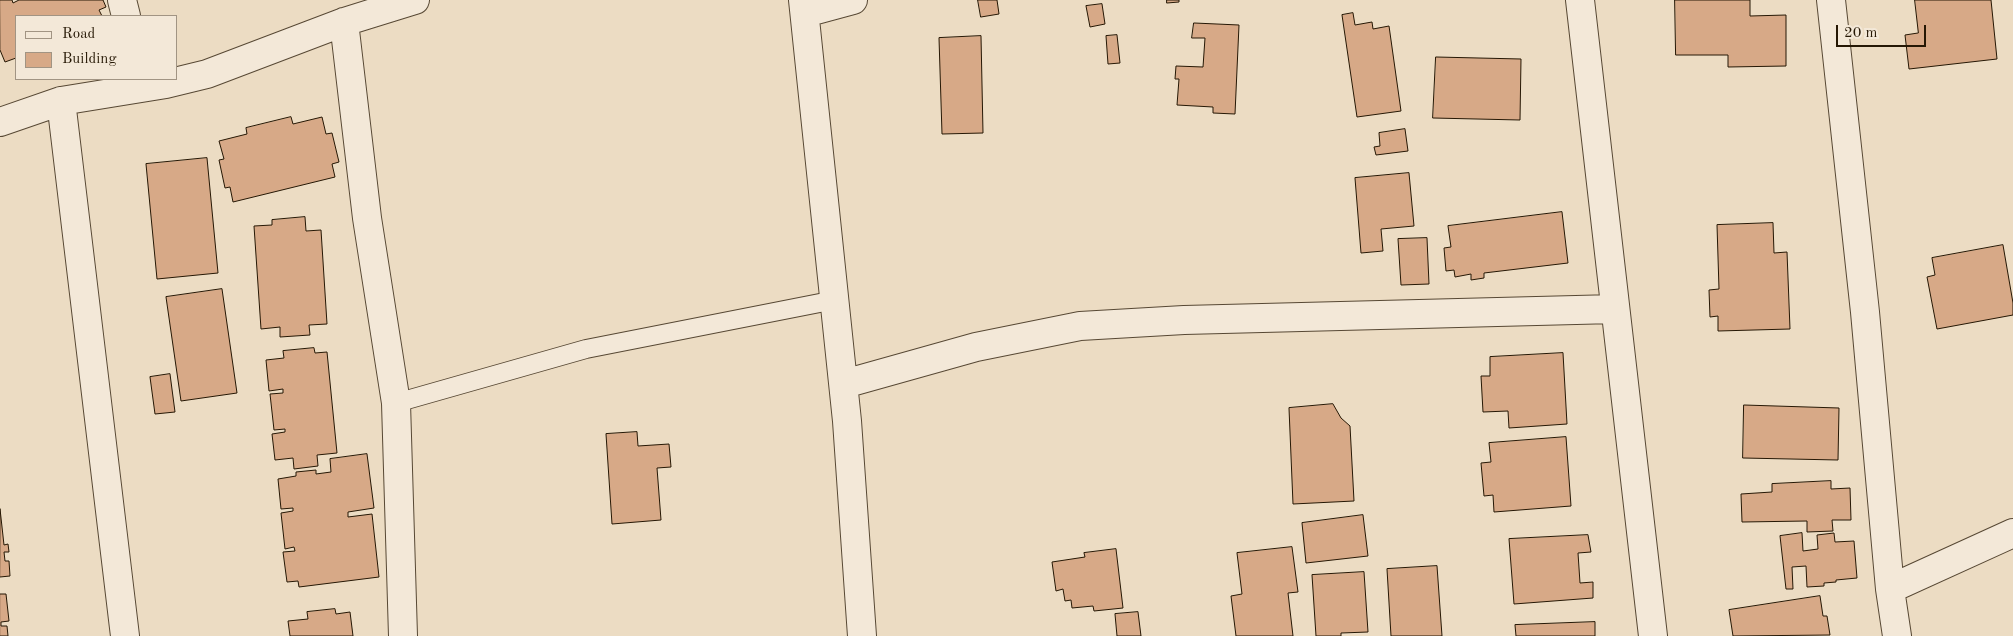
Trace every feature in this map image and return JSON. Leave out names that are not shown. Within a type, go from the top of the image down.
[{"type":"street","points":[[122,0],[126,15]]},
{"type":"street","points":[[0,122],[61,101],[143,83],[166,84],[207,74],[344,22],[415,0]]},
{"type":"street","points":[[853,0],[804,6],[844,384],[862,636]]},
{"type":"street","points":[[1580,0],[1653,636]]},
{"type":"street","points":[[1831,0],[1865,312],[1890,589],[1897,636]]},
{"type":"street","points":[[344,22],[367,218],[396,403],[402,636]]},
{"type":"street","points":[[61,101],[125,636]]},
{"type":"street","points":[[844,384],[976,347],[1080,326],[1184,320],[1616,309]]},
{"type":"street","points":[[1890,589],[2013,533]]},
{"type":"lane","points":[[396,403],[586,349],[834,300]]},
{"type":"building","points":[[0,0],[12,0],[13,3],[19,0],[103,0],[106,7],[99,10],[102,15],[15,15],[15,58],[5,62],[0,50]]},
{"type":"building","points":[[978,0],[997,0],[999,14],[981,17]]},
{"type":"building","points":[[1167,0],[1179,0],[1179,2],[1167,3]]},
{"type":"building","points":[[1675,0],[1750,0],[1750,16],[1786,15],[1786,66],[1728,67],[1728,55],[1676,55]]},
{"type":"building","points":[[1915,0],[1991,0],[1997,59],[1909,69],[1905,35],[1918,33]]},
{"type":"building","points":[[1102,4],[1105,24],[1090,27],[1086,6]]},
{"type":"building","points":[[1353,13],[1355,25],[1372,22],[1373,29],[1389,26],[1401,111],[1357,117],[1342,15]]},
{"type":"building","points":[[1194,23],[1239,25],[1235,114],[1213,113],[1213,107],[1177,105],[1179,79],[1175,79],[1176,66],[1203,67],[1205,38],[1192,38]]},
{"type":"building","points":[[1117,35],[1120,63],[1108,64],[1106,36]]},
{"type":"building","points":[[981,36],[983,133],[942,134],[939,38]]},
{"type":"building","points":[[1436,57],[1521,59],[1520,120],[1433,118]]},
{"type":"building","points":[[291,117],[293,124],[322,117],[326,134],[332,133],[339,162],[332,164],[335,177],[233,202],[230,187],[225,188],[219,160],[224,159],[219,141],[247,134],[246,128]]},
{"type":"building","points":[[1405,129],[1408,151],[1376,155],[1374,147],[1380,146],[1379,133]]},
{"type":"building","points":[[207,158],[218,273],[157,279],[146,164]]},
{"type":"building","points":[[1409,173],[1414,226],[1381,229],[1383,251],[1361,253],[1355,178]]},
{"type":"building","points":[[1562,212],[1568,263],[1484,273],[1484,278],[1471,280],[1471,274],[1455,277],[1454,270],[1446,271],[1444,248],[1451,247],[1448,226]]},
{"type":"building","points":[[305,217],[306,231],[321,230],[327,324],[309,325],[310,335],[280,337],[280,327],[261,329],[254,226],[272,225],[272,220]]},
{"type":"building","points":[[1773,223],[1774,253],[1787,252],[1790,329],[1718,331],[1718,316],[1710,317],[1709,290],[1719,289],[1717,225]]},
{"type":"building","points":[[1427,238],[1429,284],[1401,285],[1398,239]]},
{"type":"building","points":[[2003,245],[2013,303],[2013,315],[1937,329],[1927,277],[1935,275],[1932,258]]},
{"type":"building","points":[[222,289],[237,393],[181,401],[166,297]]},
{"type":"building","points":[[314,348],[315,353],[327,352],[337,453],[317,455],[318,466],[294,469],[293,458],[275,460],[272,434],[285,432],[285,429],[274,430],[270,394],[283,393],[283,389],[269,391],[266,360],[284,358],[283,351]]},
{"type":"building","points":[[1563,353],[1567,424],[1509,428],[1508,411],[1483,412],[1481,376],[1490,376],[1490,357]]},
{"type":"building","points":[[170,374],[175,412],[155,414],[150,377]]},
{"type":"building","points":[[1333,404],[1341,418],[1350,426],[1354,501],[1293,504],[1289,408]]},
{"type":"building","points":[[1744,405],[1839,408],[1838,460],[1743,458]]},
{"type":"building","points":[[637,432],[638,446],[669,444],[671,467],[657,468],[661,520],[612,524],[606,434]]},
{"type":"building","points":[[1566,437],[1571,506],[1494,512],[1493,495],[1484,496],[1481,463],[1491,462],[1489,443]]},
{"type":"building","points":[[367,454],[374,508],[348,512],[348,517],[372,514],[379,577],[299,587],[298,581],[287,582],[283,552],[295,551],[294,547],[285,549],[281,513],[293,511],[293,508],[281,509],[278,479],[296,476],[296,472],[316,470],[316,474],[331,472],[330,459]]},
{"type":"building","points":[[1831,481],[1831,489],[1850,488],[1851,520],[1832,520],[1833,531],[1807,532],[1807,521],[1742,522],[1741,494],[1772,492],[1772,484]]},
{"type":"building","points":[[0,509],[4,545],[8,544],[9,552],[4,552],[5,561],[9,561],[10,576],[0,577]]},
{"type":"building","points":[[1363,515],[1368,556],[1306,563],[1302,523]]},
{"type":"building","points":[[1802,533],[1803,551],[1818,549],[1817,535],[1834,533],[1835,542],[1854,541],[1857,578],[1836,580],[1836,582],[1824,583],[1824,586],[1807,587],[1806,566],[1792,567],[1793,589],[1786,589],[1780,536]]},
{"type":"building","points":[[1588,535],[1591,552],[1578,553],[1580,583],[1593,582],[1593,598],[1514,604],[1509,539]]},
{"type":"building","points":[[1292,547],[1298,592],[1288,593],[1293,636],[1236,636],[1231,596],[1242,594],[1237,553]]},
{"type":"building","points":[[1116,549],[1123,608],[1094,611],[1093,606],[1072,608],[1071,600],[1065,601],[1063,589],[1056,591],[1052,562],[1085,557],[1084,553]]},
{"type":"building","points":[[1437,566],[1442,636],[1391,636],[1387,569]]},
{"type":"building","points":[[1364,572],[1368,632],[1341,633],[1341,636],[1316,636],[1312,575]]},
{"type":"building","points":[[0,594],[6,594],[9,621],[1,622],[1,626],[7,626],[8,636],[0,636]]},
{"type":"building","points":[[1820,596],[1823,616],[1827,616],[1830,635],[1733,636],[1729,610]]},
{"type":"building","points":[[335,609],[336,614],[350,612],[353,636],[290,636],[288,621],[308,619],[307,612]]},
{"type":"building","points":[[1138,612],[1141,636],[1117,636],[1115,614]]},
{"type":"building","points":[[1595,622],[1595,636],[1516,636],[1515,625]]}]
